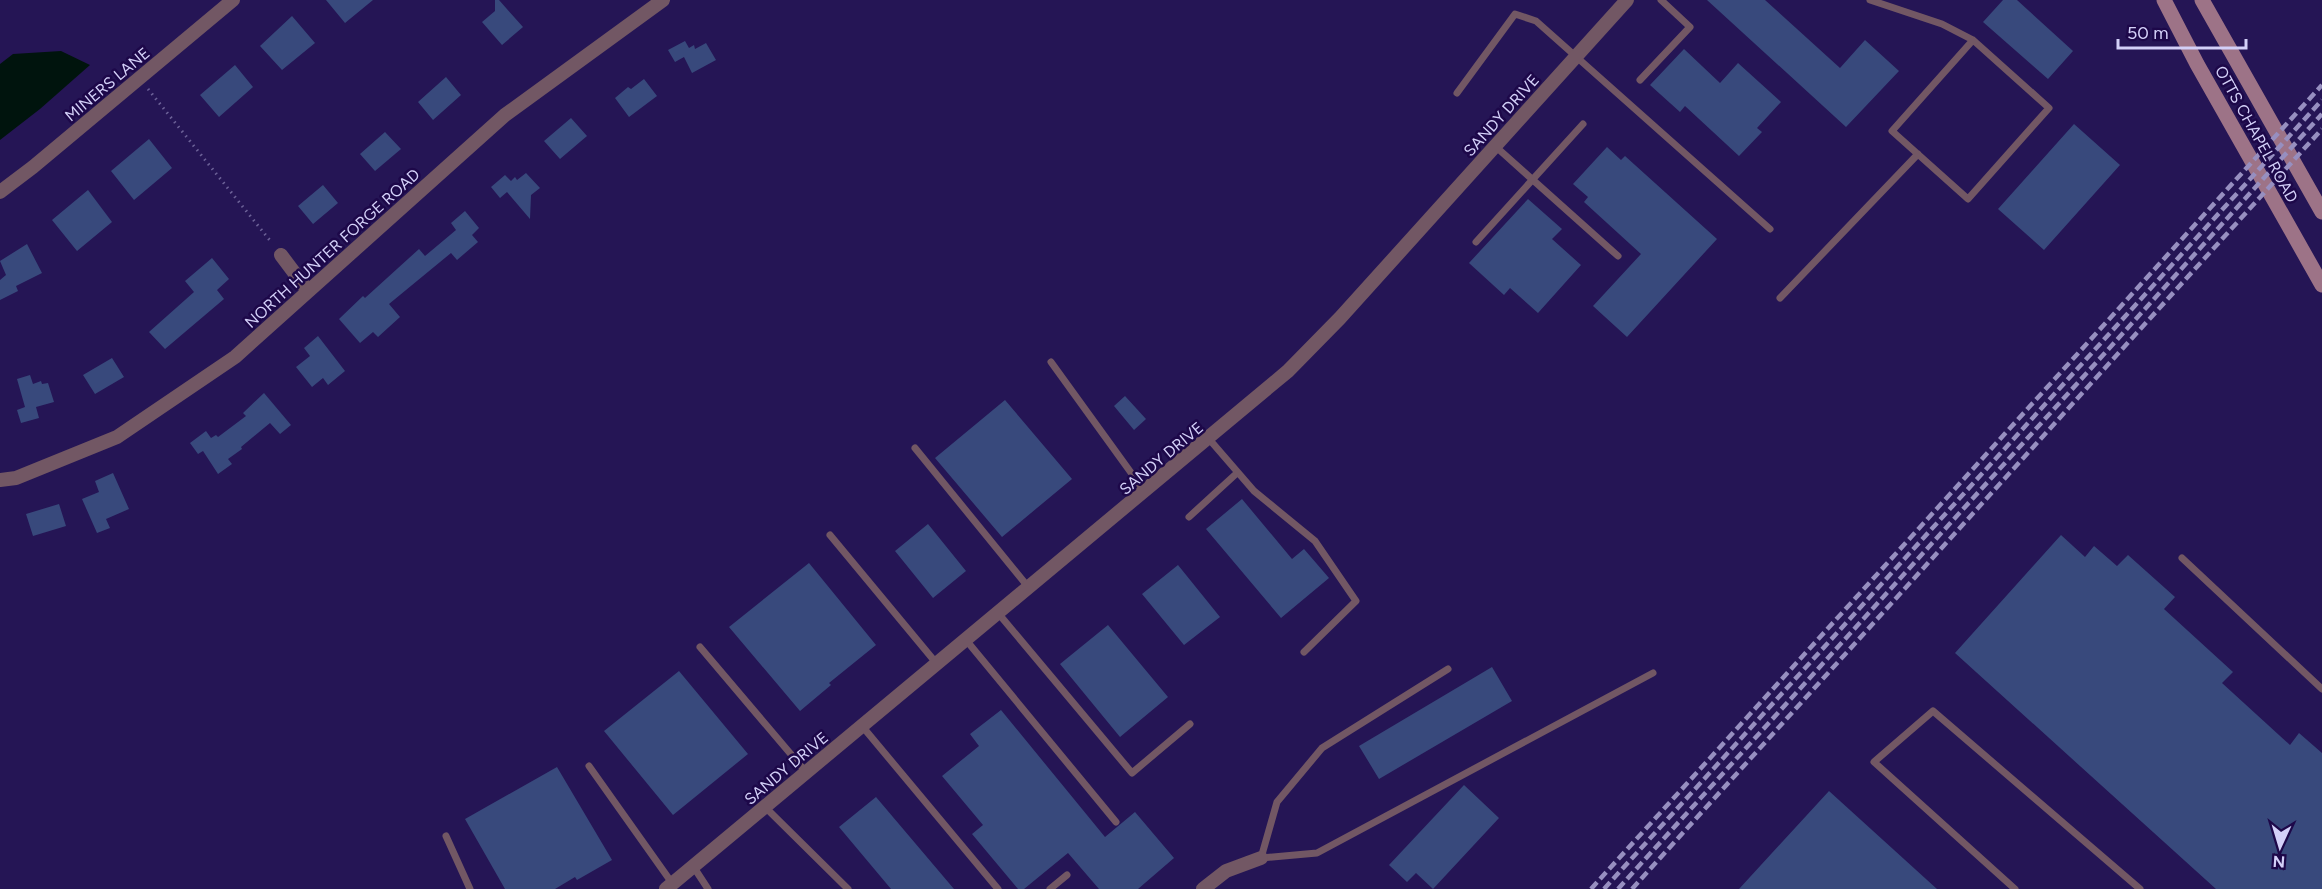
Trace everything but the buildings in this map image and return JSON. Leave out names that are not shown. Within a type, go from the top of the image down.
[{"type":"main road","name":"OTTS CHAPEL ROAD","points":[[2164,0],[2197,64],[2321,283]]},
{"type":"main road","name":"OTTS CHAPEL ROAD","points":[[2202,0],[2322,212]]},
{"type":"street","name":"MINERS LANE","points":[[0,192],[233,0]]},
{"type":"street","name":"NORTH HUNTER FORGE ROAD","points":[[0,480],[16,478],[117,437],[235,357],[505,115],[663,0]]},
{"type":"street","name":"SANDY DRIVE","points":[[669,886],[1265,392],[1313,347],[1627,0]]},
{"type":"street","points":[[281,255],[308,291]]},
{"type":"street","points":[[1203,889],[1226,871],[1261,858]]},
{"type":"lane","points":[[1640,80],[1690,27],[1661,0]]},
{"type":"lane","points":[[1870,0],[1941,24],[1973,40],[2049,108],[1968,199],[1892,131],[1973,40]]},
{"type":"lane","points":[[1456,93],[1515,14],[1536,21],[1770,229]]},
{"type":"lane","points":[[1476,242],[1583,124]]},
{"type":"lane","points":[[1495,146],[1618,256]]},
{"type":"lane","points":[[1780,298],[1918,154]]},
{"type":"lane","points":[[1051,362],[1145,492]]},
{"type":"lane","points":[[1209,439],[1254,491],[1315,541],[1356,601],[1304,652]]},
{"type":"lane","points":[[915,448],[1029,588]]},
{"type":"lane","points":[[1189,517],[1238,473]]},
{"type":"lane","points":[[830,535],[937,664]]},
{"type":"lane","points":[[2182,558],[2322,689]]},
{"type":"lane","points":[[998,613],[1132,773],[1190,724]]},
{"type":"lane","points":[[966,640],[1116,822]]},
{"type":"lane","points":[[700,647],[806,772]]},
{"type":"lane","points":[[1448,669],[1322,748],[1278,802],[1261,858],[1317,853],[1653,674]]},
{"type":"lane","points":[[2015,889],[1874,762],[1934,711],[2140,889]]},
{"type":"lane","points":[[862,726],[998,889]]},
{"type":"lane","points":[[589,766],[669,886]]},
{"type":"lane","points":[[765,807],[848,889]]},
{"type":"lane","points":[[446,836],[471,889]]},
{"type":"lane","points":[[693,866],[708,889]]},
{"type":"lane","points":[[1050,889],[1066,875]]},
{"type":"path","points":[[139,79],[281,255]]},
{"type":"shaded area","points":[[61,51],[90,65],[0,140],[0,64],[13,54]]},
{"type":"railway","points":[[1591,889],[2322,85]]},
{"type":"railway","points":[[1604,889],[2322,100]]},
{"type":"railway","points":[[1618,889],[2322,114]]},
{"type":"railway","points":[[1632,889],[2322,129]]}]
